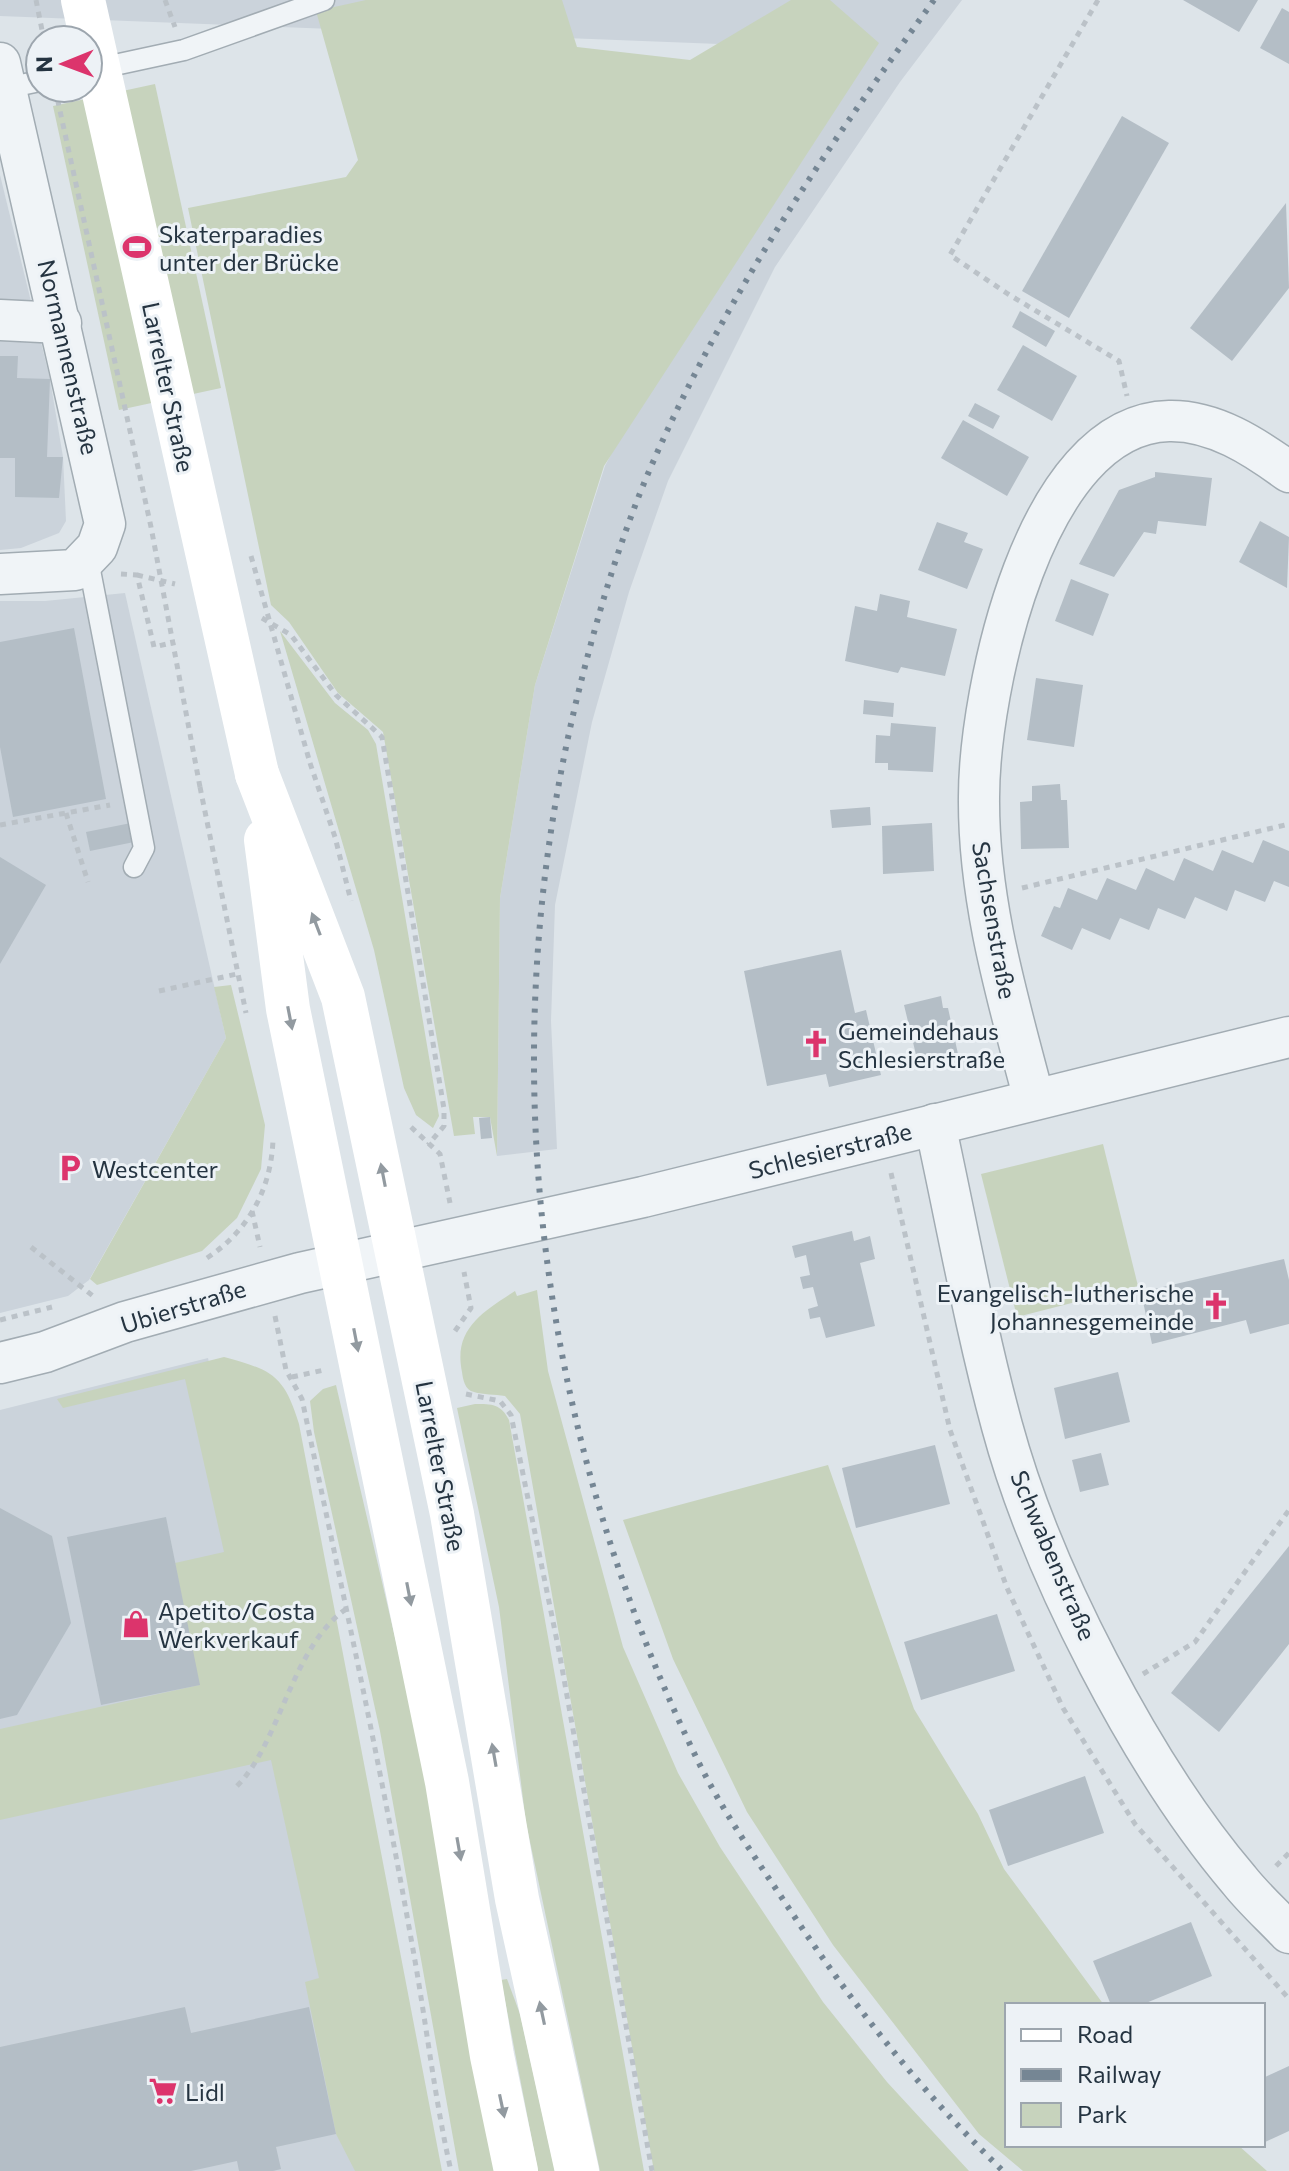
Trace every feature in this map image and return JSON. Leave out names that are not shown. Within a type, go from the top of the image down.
[{"type":"street","name":"Larrelter Straße","points":[[83,0],[257,774],[288,1009],[452,1514],[517,1899],[577,2171]]},
{"type":"street","name":"Normannenstraße","points":[[15,77],[10,152],[61,323],[105,513],[103,531],[88,560]]},
{"type":"street","points":[[0,320],[61,323]]},
{"type":"street","name":"Sachsenstraße","points":[[1034,1099],[986,897],[980,843],[980,761],[988,695],[1009,613],[1037,543],[1073,475],[1097,448],[1134,428],[1168,421],[1207,426],[1240,440],[1289,472]]},
{"type":"street","points":[[0,574],[75,570],[88,560]]},
{"type":"street","name":"Larrelter Straße","points":[[257,774],[343,997],[369,1257],[447,1782],[489,2041],[516,2171]]},
{"type":"street","name":"Schlesierstraße","points":[[369,1257],[643,1197],[1289,1037]]},
{"type":"street","name":"Schwabenstraße","points":[[935,1124],[1002,1428],[1031,1513],[1078,1618],[1144,1744],[1202,1832],[1239,1881],[1289,1933]]},
{"type":"street","name":"Ubierstraße","points":[[0,1363],[45,1352],[125,1322],[369,1257]]},
{"type":"lane","points":[[104,68],[184,50],[324,0]]},
{"type":"lane","points":[[88,560],[144,848],[134,867]]},
{"type":"path","points":[[36,0],[41,24]]},
{"type":"path","points":[[1098,0],[950,255],[1119,361],[1134,428]]},
{"type":"path","points":[[58,104],[175,642],[200,787],[248,1019]]},
{"type":"path","points":[[249,546],[310,763]]},
{"type":"path","points":[[137,575],[184,588]]},
{"type":"path","points":[[143,597],[154,647],[175,642]]},
{"type":"path","points":[[258,616],[291,635],[336,695],[382,737],[444,1109],[444,1126],[428,1145]]},
{"type":"path","points":[[0,825],[134,800]]},
{"type":"path","points":[[66,813],[88,882]]},
{"type":"path","points":[[986,897],[1289,824]]},
{"type":"path","points":[[159,991],[237,974]]},
{"type":"path","points":[[252,1211],[267,1181],[273,1132]]},
{"type":"path","points":[[419,1137],[440,1154]]},
{"type":"path","points":[[31,1247],[125,1322]]},
{"type":"path","points":[[454,1344],[458,1323],[471,1308]]},
{"type":"path","points":[[286,1370],[302,1399],[346,1609],[410,1934],[433,2091],[451,2171]]},
{"type":"path","points":[[460,1388],[467,1396],[500,1401],[511,1415],[559,1651],[652,2171]]},
{"type":"path","points":[[1116,1691],[1195,1642],[1289,1510]]},
{"type":"path","points":[[237,1786],[250,1774],[282,1701],[330,1620],[346,1609]]},
{"type":"shaded area","points":[[0,0],[962,0],[900,82],[775,267],[668,481],[629,592],[592,722],[555,905],[551,1021],[557,1149],[497,1156],[500,898],[535,685],[605,466],[823,48],[0,16]]},
{"type":"shaded area","points":[[0,175],[50,379],[63,457],[66,521],[59,533],[21,548],[0,550]]},
{"type":"shaded area","points":[[125,593],[226,1038],[89,1280],[68,1296],[0,1313],[0,601],[45,601]]},
{"type":"shaded area","points":[[208,1358],[381,2171],[0,2171],[0,1410]]},
{"type":"green space","points":[[366,0],[562,0],[577,47],[690,60],[791,0],[830,0],[879,43],[604,466],[535,685],[500,898],[497,1156],[490,1117],[473,1117],[475,1134],[454,1136],[383,732],[338,693],[289,622],[271,605],[188,208],[346,177],[358,160],[316,11]]},
{"type":"green space","name":"Skaterparadies unter der Brücke","points":[[155,84],[221,388],[119,410],[53,106],[104,104],[104,95]]},
{"type":"green space","points":[[280,631],[335,703],[368,730],[376,744],[439,1116],[433,1128],[416,1115],[404,1088],[374,950]]},
{"type":"green space","points":[[231,985],[265,1125],[261,1169],[237,1218],[202,1251],[97,1285],[90,1279],[226,1038],[214,987]]},
{"type":"green space","points":[[1103,1144],[1138,1286],[1017,1317],[981,1174]]},
{"type":"green space","points":[[537,1290],[548,1371],[623,1647],[678,1773],[720,1847],[823,2002],[887,2082],[969,2171],[654,2171],[520,1414],[505,1396],[468,1389],[460,1357],[466,1333],[492,1306],[515,1291],[517,1296]]},
{"type":"green space","points":[[224,1357],[254,1366],[274,1377],[288,1395],[299,1424],[442,2171],[355,2171],[336,2134],[305,1982],[319,1978],[271,1760],[0,1820],[0,1729],[199,1685],[175,1563],[224,1552],[185,1379],[63,1408],[57,1399]]},
{"type":"green space","points":[[336,1385],[415,1723],[497,2171],[459,2171],[380,1731],[314,1432],[310,1401],[323,1389]]},
{"type":"green space","points":[[475,1404],[495,1406],[509,1420],[644,2171],[600,2171],[526,1823],[499,1607],[457,1408]]},
{"type":"green space","points":[[828,1465],[914,1709],[978,1814],[1004,1869],[1103,2003],[1005,2003],[1005,2147],[1240,2147],[1267,2171],[1023,2171],[979,2134],[833,1945],[747,1812],[673,1659],[623,1520]]},
{"type":"green space","points":[[507,1979],[520,2014],[555,2171],[538,2171],[501,1980]]},
{"type":"building","points":[[1183,0],[1258,0],[1239,32]]},
{"type":"building","points":[[1282,8],[1289,12],[1289,64],[1260,48]]},
{"type":"building","points":[[1122,116],[1169,143],[1069,318],[1022,291]]},
{"type":"building","points":[[1286,203],[1289,288],[1232,361],[1190,328]]},
{"type":"building","points":[[1020,311],[1055,331],[1046,347],[1012,327]]},
{"type":"building","points":[[1023,345],[1077,376],[1052,421],[997,390]]},
{"type":"building","points":[[0,356],[18,356],[17,378],[50,379],[47,457],[63,457],[59,498],[15,497],[15,458],[0,458]]},
{"type":"building","points":[[975,403],[1000,416],[993,429],[968,416]]},
{"type":"building","points":[[963,420],[1029,457],[1007,496],[941,458]]},
{"type":"building","points":[[1155,472],[1212,478],[1206,526],[1158,521],[1156,534],[1144,532],[1114,577],[1079,564],[1119,490],[1155,477]]},
{"type":"building","points":[[1260,521],[1289,537],[1287,588],[1239,562]]},
{"type":"building","points":[[937,522],[968,533],[964,542],[983,549],[967,589],[918,570]]},
{"type":"building","points":[[1071,579],[1109,594],[1093,636],[1055,621]]},
{"type":"building","points":[[880,594],[910,601],[907,617],[957,629],[945,676],[901,667],[898,673],[845,661],[855,606],[877,611]]},
{"type":"building","points":[[74,628],[106,799],[13,817],[0,747],[0,642]]},
{"type":"building","points":[[1036,678],[1083,685],[1074,747],[1027,740]]},
{"type":"building","points":[[864,700],[894,703],[893,717],[863,714]]},
{"type":"building","points":[[891,723],[936,727],[933,772],[888,770],[888,763],[875,763],[876,735],[890,736]]},
{"type":"building","points":[[1060,784],[1061,800],[1067,800],[1069,848],[1021,849],[1020,802],[1032,801],[1032,786]]},
{"type":"building","points":[[870,807],[871,825],[832,828],[830,810]]},
{"type":"building","points":[[131,823],[134,842],[90,851],[86,832]]},
{"type":"building","points":[[932,823],[934,871],[883,874],[882,826]]},
{"type":"building","points":[[1263,840],[1289,851],[1289,887],[1274,881],[1265,902],[1235,890],[1227,911],[1195,897],[1185,919],[1158,908],[1149,930],[1120,918],[1110,940],[1082,928],[1072,950],[1041,936],[1054,906],[1060,908],[1068,888],[1097,900],[1107,878],[1136,890],[1146,868],[1174,881],[1184,858],[1213,871],[1222,850],[1253,863]]},
{"type":"building","points":[[0,857],[46,885],[0,964]]},
{"type":"building","name":"Gemeindehaus Schlesierstraße","points":[[841,950],[855,1013],[866,1010],[881,1075],[829,1087],[826,1074],[767,1086],[744,971]]},
{"type":"building","points":[[941,996],[943,1008],[948,1008],[958,1054],[918,1063],[904,1005]]},
{"type":"building","points":[[490,1117],[492,1138],[481,1139],[479,1118]]},
{"type":"building","points":[[852,1231],[854,1241],[870,1236],[875,1259],[860,1263],[875,1326],[826,1338],[820,1317],[810,1319],[808,1309],[818,1306],[813,1287],[803,1289],[800,1277],[810,1275],[806,1255],[795,1258],[792,1246]]},
{"type":"building","name":"Evangelisch-lutherische Johannesgemeinde","points":[[1284,1259],[1289,1280],[1289,1324],[1250,1334],[1246,1320],[1152,1344],[1141,1292]]},
{"type":"building","points":[[1118,1372],[1130,1422],[1065,1439],[1054,1388]]},
{"type":"building","points":[[935,1445],[950,1504],[856,1528],[842,1468]]},
{"type":"building","points":[[1101,1453],[1109,1485],[1080,1492],[1072,1460]]},
{"type":"building","points":[[0,1508],[52,1536],[71,1623],[17,1715],[0,1719]]},
{"type":"building","name":"Apetito/Costa Werkverkauf","points":[[166,1517],[200,1685],[101,1705],[67,1537]]},
{"type":"building","points":[[1289,1546],[1289,1644],[1219,1732],[1171,1693]]},
{"type":"building","points":[[997,1614],[1015,1671],[921,1700],[904,1642]]},
{"type":"building","points":[[1085,1776],[1104,1833],[1008,1866],[989,1810]]},
{"type":"building","points":[[1191,1922],[1212,1976],[1146,2003],[1110,2003],[1093,1961]]},
{"type":"building","name":"Lidl","points":[[185,2007],[191,2033],[309,2007],[336,2134],[276,2147],[281,2169],[273,2171],[239,2171],[237,2161],[191,2171],[0,2171],[0,2047]]},
{"type":"building","points":[[1289,2066],[1289,2131],[1265,2142],[1265,2077]]},
{"type":"railway","points":[[934,0],[818,166],[746,281],[682,400],[631,518],[586,661],[552,825],[537,961],[534,1098],[544,1234],[565,1368],[597,1501],[641,1631],[696,1757],[740,1835],[838,1980],[916,2079],[1003,2171]]},
{"type":"place","name":"Skaterparadies unter der Brücke","points":[[137,247]]},
{"type":"place","name":"Gemeindehaus Schlesierstraße","points":[[816,1044]]},
{"type":"place","name":"Westcenter","points":[[70,1168]]},
{"type":"place","name":"Evangelisch-lutherische Johannesgemeinde","points":[[1216,1306]]},
{"type":"place","name":"Apetito/Costa Werkverkauf","points":[[136,1624]]},
{"type":"place","name":"Lidl","points":[[163,2091]]}]
